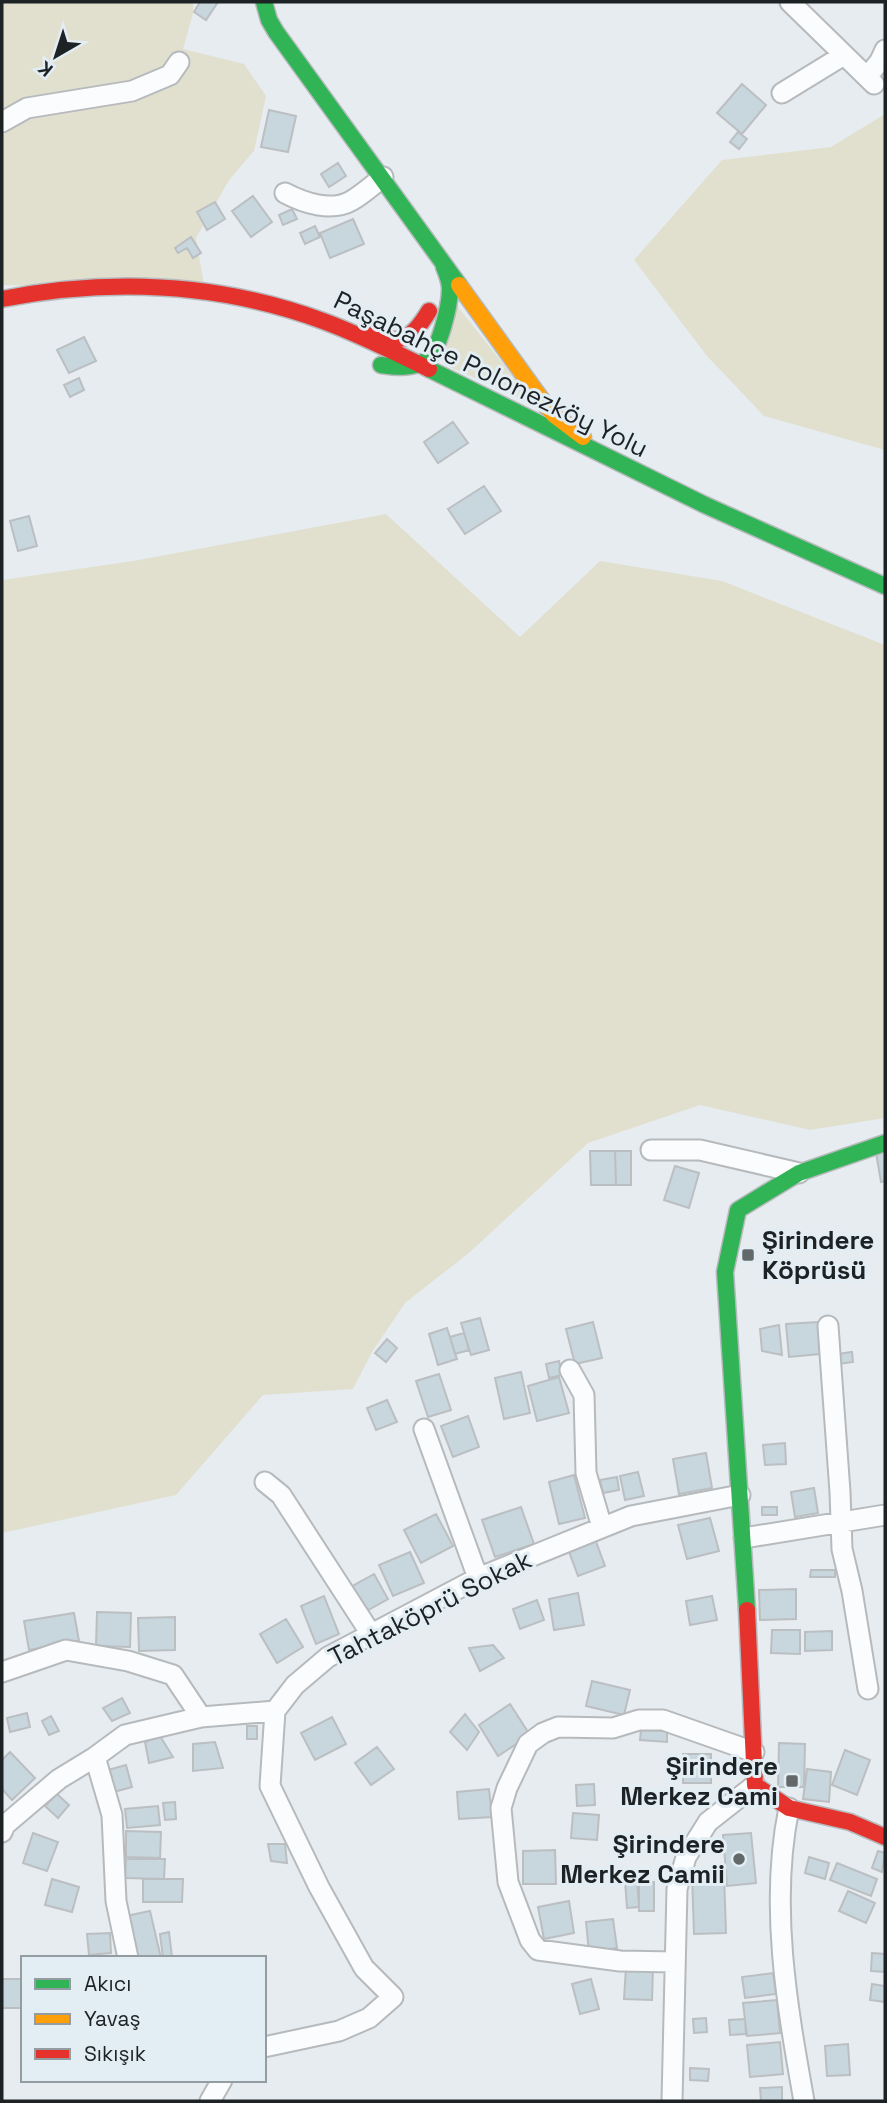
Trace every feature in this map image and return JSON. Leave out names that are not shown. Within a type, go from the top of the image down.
[{"type":"main road","points":[[264,2],[276,32],[544,403],[568,426],[623,465]]},
{"type":"main road","points":[[427,385],[419,376],[417,363],[436,269],[430,243]]},
{"type":"main road","points":[[381,365],[395,367],[417,363],[425,361],[434,352],[449,297],[448,278],[430,243]]},
{"type":"main road","name":"Paşabahçe Polonezköy Yolu","points":[[2,299],[25,293],[69,288],[117,285],[186,287],[252,299],[332,323],[705,505],[885,586]]},
{"type":"main road","points":[[332,323],[393,342],[411,337],[419,329],[431,300]]},
{"type":"main road","points":[[2,312],[69,303],[124,303]]},
{"type":"main road","name":"Paşabahçe Polonezköy Yolu","points":[[363,356],[548,443],[705,505]]},
{"type":"main road","points":[[885,1143],[799,1172],[738,1210],[725,1272],[744,1538],[755,1785],[789,1808],[850,1822],[885,1838]]},
{"type":"street","points":[[790,2],[870,81],[885,50]]},
{"type":"street","points":[[782,93],[844,55]]},
{"type":"street","points":[[2,122],[27,108],[132,91],[170,75],[178,62]]},
{"type":"street","points":[[285,192],[301,202],[321,206],[349,203],[383,177]]},
{"type":"street","points":[[650,1150],[700,1150],[799,1172]]},
{"type":"street","points":[[828,1326],[842,1549],[852,1591],[867,1689]]},
{"type":"street","points":[[570,1370],[584,1395],[586,1473],[602,1527]]},
{"type":"street","points":[[424,1429],[478,1578]]},
{"type":"street","points":[[265,1482],[281,1495],[371,1634]]},
{"type":"street","name":"Tahtaköprü Sokak","points":[[275,1712],[295,1685],[328,1657],[478,1578],[631,1516],[740,1495]]},
{"type":"street","points":[[744,1538],[885,1515]]},
{"type":"street","points":[[2,1672],[66,1650],[128,1661],[173,1675],[201,1717]]},
{"type":"street","points":[[2,1832],[5,1825],[59,1779],[125,1734],[201,1717],[275,1712],[270,1786],[319,1887],[364,1968],[393,1997],[369,2018],[339,2031],[266,2048]]},
{"type":"street","points":[[674,1962],[620,1961],[538,1950],[530,1940],[508,1882],[501,1808],[507,1788],[528,1744],[543,1732],[558,1727],[613,1728],[639,1720],[663,1720],[754,1752]]},
{"type":"street","points":[[95,1756],[112,1815],[116,1901],[128,1956]]},
{"type":"street","points":[[673,2101],[677,1889],[686,1857],[708,1822],[755,1785]]},
{"type":"street","points":[[789,1808],[782,1842],[780,1906],[789,2019],[804,2101]]},
{"type":"street","points":[[210,2101],[221,2082]]},
{"type":"green space","points":[[2,2],[193,2],[193,13],[183,49],[244,64],[266,96],[254,151],[229,180],[196,238],[205,291],[2,285]]},
{"type":"green space","points":[[885,114],[885,450],[764,416],[707,356],[634,260],[722,160],[831,147]]},
{"type":"green space","points":[[454,302],[536,405],[443,364]]},
{"type":"green space","points":[[386,514],[520,637],[600,561],[722,581],[885,645],[885,1118],[810,1130],[700,1105],[588,1143],[470,1252],[405,1303],[372,1352],[353,1389],[263,1395],[176,1495],[2,1533],[2,580],[133,561]]},
{"type":"building","points":[[200,2],[218,2],[206,20],[194,12]]},
{"type":"building","points":[[742,84],[766,105],[742,134],[717,113]]},
{"type":"building","points":[[269,110],[296,116],[288,152],[261,147]]},
{"type":"building","points":[[738,132],[747,139],[739,149],[730,142]]},
{"type":"building","points":[[338,163],[346,176],[329,187],[321,174]]},
{"type":"building","points":[[253,196],[272,222],[251,237],[232,211]]},
{"type":"building","points":[[215,202],[225,219],[207,230],[197,212]]},
{"type":"building","points":[[292,209],[297,219],[283,225],[279,215]]},
{"type":"building","points":[[353,219],[364,244],[330,258],[320,233]]},
{"type":"building","points":[[315,226],[320,237],[305,244],[300,233]]},
{"type":"building","points":[[191,237],[201,253],[193,258],[187,248],[178,253],[175,248]]},
{"type":"building","points":[[84,337],[96,361],[69,373],[57,350]]},
{"type":"building","points":[[79,378],[84,390],[70,397],[64,385]]},
{"type":"building","points":[[453,422],[468,443],[438,463],[424,442]]},
{"type":"building","points":[[484,486],[501,511],[465,534],[448,509]]},
{"type":"building","points":[[29,516],[37,546],[18,551],[10,521]]},
{"type":"building","points":[[590,1151],[615,1151],[616,1185],[591,1185]]},
{"type":"building","points":[[615,1151],[631,1151],[631,1185],[616,1185]]},
{"type":"building","points":[[885,1152],[885,1181],[881,1182],[876,1153]]},
{"type":"building","points":[[675,1166],[699,1173],[689,1208],[664,1200]]},
{"type":"building","points":[[480,1318],[489,1350],[471,1355],[461,1323]]},
{"type":"building","points":[[593,1322],[602,1358],[575,1364],[566,1329]]},
{"type":"building","points":[[818,1322],[820,1354],[789,1357],[786,1324]]},
{"type":"building","points":[[779,1325],[782,1355],[762,1351],[760,1329]]},
{"type":"building","points":[[447,1328],[457,1359],[438,1365],[429,1334]]},
{"type":"building","points":[[464,1333],[469,1350],[455,1354],[450,1337]]},
{"type":"building","points":[[387,1339],[397,1348],[386,1362],[375,1353]]},
{"type":"building","points":[[852,1352],[853,1362],[838,1364],[837,1354]]},
{"type":"building","points":[[559,1361],[562,1375],[549,1378],[546,1364]]},
{"type":"building","points":[[521,1372],[530,1413],[504,1419],[495,1378]]},
{"type":"building","points":[[439,1374],[451,1410],[428,1417],[416,1381]]},
{"type":"building","points":[[559,1377],[569,1413],[537,1421],[528,1386]]},
{"type":"building","points":[[387,1400],[397,1422],[376,1430],[367,1408]]},
{"type":"building","points":[[468,1416],[479,1447],[453,1457],[441,1426]]},
{"type":"building","points":[[785,1443],[786,1464],[765,1465],[763,1445]]},
{"type":"building","points":[[706,1453],[712,1488],[679,1494],[673,1459]]},
{"type":"building","points":[[638,1472],[644,1496],[625,1500],[620,1476]]},
{"type":"building","points":[[574,1475],[585,1518],[559,1524],[549,1482]]},
{"type":"building","points":[[617,1477],[619,1490],[603,1493],[600,1480]]},
{"type":"building","points":[[814,1488],[818,1513],[795,1517],[791,1492]]},
{"type":"building","points":[[521,1507],[534,1544],[495,1557],[482,1520]]},
{"type":"building","points":[[762,1507],[777,1507],[777,1515],[762,1515]]},
{"type":"building","points":[[436,1514],[453,1546],[421,1563],[404,1530]]},
{"type":"building","points":[[710,1518],[719,1551],[687,1559],[678,1525]]},
{"type":"building","points":[[595,1539],[605,1566],[578,1576],[568,1549]]},
{"type":"building","points":[[410,1552],[424,1583],[393,1596],[379,1565]]},
{"type":"building","points":[[811,1570],[835,1570],[835,1577],[810,1577]]},
{"type":"building","points":[[374,1574],[388,1599],[363,1613],[349,1588]]},
{"type":"building","points":[[796,1589],[796,1619],[760,1620],[759,1590]]},
{"type":"building","points":[[578,1593],[584,1625],[554,1630],[549,1599]]},
{"type":"building","points":[[324,1596],[339,1634],[316,1644],[301,1606]]},
{"type":"building","points":[[712,1596],[717,1620],[690,1625],[686,1601]]},
{"type":"building","points":[[537,1600],[544,1620],[520,1629],[513,1609]]},
{"type":"building","points":[[97,1612],[131,1613],[130,1647],[96,1646]]},
{"type":"building","points":[[74,1613],[79,1641],[29,1650],[24,1621]]},
{"type":"building","points":[[175,1617],[175,1650],[139,1651],[138,1618]]},
{"type":"building","points":[[286,1619],[303,1647],[277,1663],[260,1634]]},
{"type":"building","points":[[772,1630],[800,1630],[800,1654],[771,1653]]},
{"type":"building","points":[[832,1631],[832,1650],[805,1651],[805,1632]]},
{"type":"building","points":[[493,1645],[504,1658],[480,1671],[469,1648]]},
{"type":"building","points":[[592,1681],[630,1690],[624,1715],[586,1706]]},
{"type":"building","points":[[122,1698],[130,1713],[112,1721],[103,1708]]},
{"type":"building","points":[[510,1704],[530,1735],[498,1756],[479,1725]]},
{"type":"building","points":[[27,1713],[30,1727],[10,1732],[7,1718]]},
{"type":"building","points":[[465,1714],[479,1732],[467,1750],[450,1732]]},
{"type":"building","points":[[51,1716],[59,1731],[49,1735],[42,1721]]},
{"type":"building","points":[[332,1717],[346,1744],[315,1760],[301,1733]]},
{"type":"building","points":[[247,1726],[257,1726],[257,1739],[247,1739]]},
{"type":"building","points":[[641,1730],[667,1731],[667,1742],[640,1740]]},
{"type":"building","points":[[160,1736],[173,1757],[149,1763],[145,1742]]},
{"type":"building","points":[[215,1742],[223,1768],[193,1771],[193,1744]]},
{"type":"building","points":[[779,1743],[805,1744],[804,1787],[778,1787]]},
{"type":"building","points":[[377,1747],[394,1769],[371,1785],[355,1763]]},
{"type":"building","points":[[845,1750],[870,1760],[857,1795],[832,1785]]},
{"type":"building","points":[[10,1752],[35,1778],[12,1800],[2,1789],[2,1760]]},
{"type":"building","points":[[683,1754],[711,1754],[711,1783],[683,1783]]},
{"type":"building","points":[[126,1765],[132,1787],[114,1792],[108,1770]]},
{"type":"building","points":[[807,1769],[831,1772],[829,1802],[803,1799]]},
{"type":"building","points":[[594,1784],[595,1805],[577,1806],[576,1785]]},
{"type":"building","points":[[489,1789],[492,1817],[459,1819],[457,1792]]},
{"type":"building","points":[[57,1794],[69,1805],[58,1818],[45,1806]]},
{"type":"building","points":[[175,1802],[176,1819],[165,1820],[163,1803]]},
{"type":"building","points":[[158,1806],[160,1825],[127,1828],[125,1809]]},
{"type":"building","points":[[573,1813],[599,1815],[597,1840],[571,1838]]},
{"type":"building","points":[[126,1831],[161,1832],[160,1858],[126,1857]]},
{"type":"building","points":[[33,1833],[58,1842],[47,1871],[23,1863]]},
{"type":"building","name":"Şirindere Merkez Camii","points":[[751,1833],[756,1883],[727,1886],[723,1835]]},
{"type":"building","points":[[268,1844],[285,1844],[287,1863],[271,1861]]},
{"type":"building","points":[[555,1850],[556,1884],[523,1884],[523,1851]]},
{"type":"building","points":[[878,1851],[885,1853],[882,1872],[872,1868]]},
{"type":"building","points":[[809,1857],[829,1863],[825,1879],[805,1873]]},
{"type":"building","points":[[126,1859],[165,1859],[164,1879],[125,1878]]},
{"type":"building","points":[[837,1863],[877,1879],[871,1896],[830,1880]]},
{"type":"building","points":[[724,1874],[726,1933],[694,1934],[692,1875]]},
{"type":"building","points":[[52,1879],[79,1887],[72,1912],[45,1905]]},
{"type":"building","points":[[143,1879],[183,1879],[182,1902],[143,1902]]},
{"type":"building","points":[[637,1879],[639,1907],[627,1908],[625,1880]]},
{"type":"building","points":[[654,1882],[654,1911],[639,1911],[639,1883]]},
{"type":"building","points":[[848,1891],[875,1903],[866,1923],[839,1911]]},
{"type":"building","points":[[569,1901],[574,1933],[544,1939],[538,1907]]},
{"type":"building","points":[[150,1911],[161,1956],[136,1956],[126,1916]]},
{"type":"building","points":[[613,1919],[617,1948],[589,1952],[586,1922]]},
{"type":"building","points":[[169,1932],[172,1956],[163,1956],[160,1934]]},
{"type":"building","points":[[110,1933],[111,1953],[89,1955],[87,1934]]},
{"type":"building","points":[[872,1953],[885,1954],[885,1972],[871,1971]]},
{"type":"building","points":[[626,1967],[653,1968],[652,2000],[624,1999]]},
{"type":"building","points":[[773,1973],[776,1994],[745,1998],[742,1977]]},
{"type":"building","points":[[2,1979],[21,1979],[21,2008],[2,2008]]},
{"type":"building","points":[[591,1979],[599,2009],[580,2014],[572,1984]]},
{"type":"building","points":[[872,1984],[885,1986],[885,2002],[870,2000]]},
{"type":"building","points":[[777,2000],[780,2033],[747,2036],[743,2003]]},
{"type":"building","points":[[706,2018],[707,2032],[694,2033],[693,2019]]},
{"type":"building","points":[[745,2019],[746,2034],[730,2035],[729,2020]]},
{"type":"building","points":[[780,2042],[783,2074],[750,2077],[747,2045]]},
{"type":"building","points":[[848,2044],[850,2075],[827,2076],[825,2046]]},
{"type":"building","points":[[690,2068],[709,2069],[708,2081],[690,2080]]},
{"type":"building","points":[[782,2087],[782,2101],[761,2101],[760,2088]]},
{"type":"traffic: fast","points":[[264,2],[276,32],[459,285]]},
{"type":"traffic: fast","points":[[381,365],[409,366],[420,364],[430,357],[443,328],[450,296],[444,267]]},
{"type":"traffic: fast","points":[[429,369],[705,505],[885,586]]},
{"type":"traffic: fast","points":[[747,1610],[725,1272],[738,1210],[799,1173],[885,1143]]},
{"type":"traffic: slow","points":[[459,285],[544,403],[554,415],[583,437]]},
{"type":"traffic: jam","points":[[2,299],[43,292],[124,286],[204,291],[283,308],[323,321],[429,369]]},
{"type":"traffic: jam","points":[[367,335],[388,340],[404,338],[416,329],[429,311]]},
{"type":"traffic: jam","points":[[747,1610],[755,1785],[789,1808],[850,1822],[885,1837]]},
{"type":"place","name":"Şirindere Köprüsü","points":[[748,1255]]},
{"type":"place","name":"Şirindere Merkez Cami","points":[[792,1781]]},
{"type":"place","name":"Şirindere Merkez Camii","points":[[739,1859]]}]
